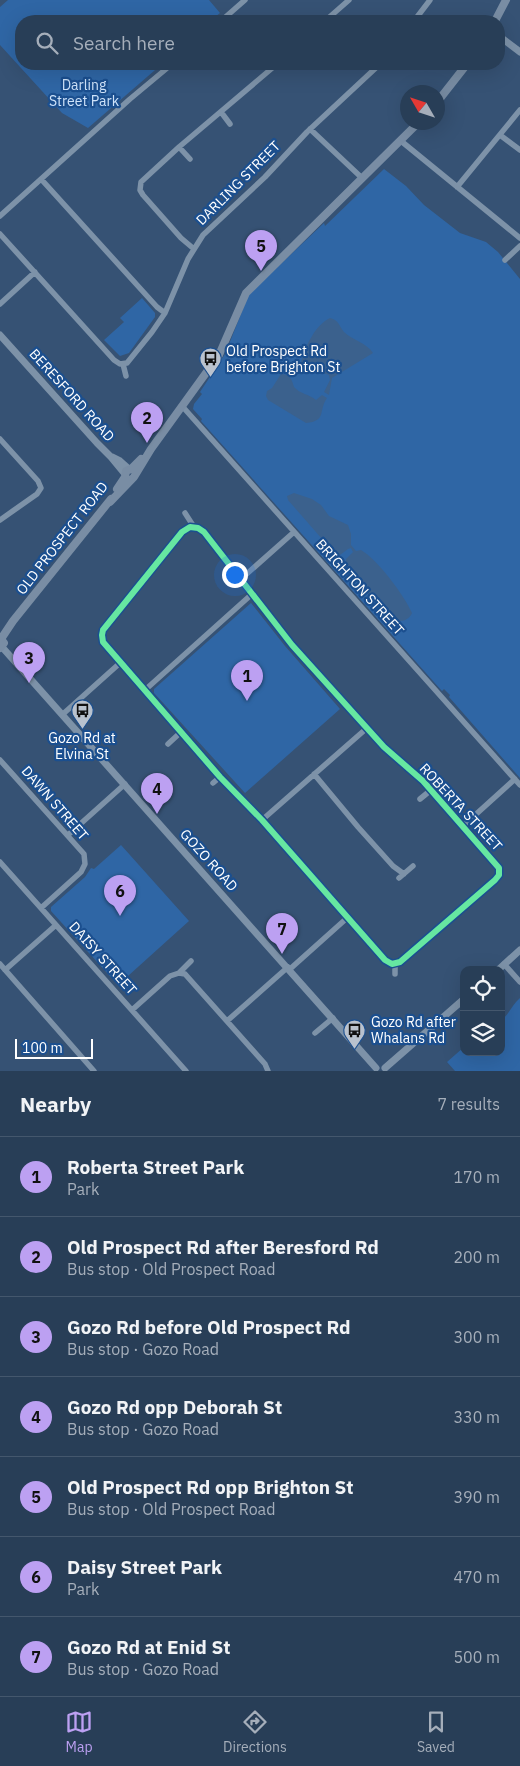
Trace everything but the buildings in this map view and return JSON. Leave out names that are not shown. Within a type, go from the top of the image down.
[{"type":"main road","points":[[498,15],[506,0]]},
{"type":"main road","points":[[445,92],[462,70]]},
{"type":"main road","name":"OLD PROSPECT ROAD","points":[[1,643],[13,621],[110,502],[219,355],[246,293],[411,130]]},
{"type":"street","points":[[228,15],[245,0]]},
{"type":"street","points":[[333,15],[349,0]]},
{"type":"street","points":[[419,15],[430,0]]},
{"type":"street","points":[[505,41],[520,52]]},
{"type":"street","points":[[0,216],[165,70]]},
{"type":"street","points":[[194,249],[181,238],[143,195],[140,185],[145,177],[270,70]]},
{"type":"street","name":"DARLING STREET","points":[[123,364],[130,361],[165,313],[194,249],[208,229],[261,181],[310,129],[374,70]]},
{"type":"street","points":[[457,187],[520,110]]},
{"type":"street","points":[[221,112],[230,124]]},
{"type":"street","points":[[310,129],[362,178]]},
{"type":"street","points":[[500,135],[520,150]]},
{"type":"street","points":[[400,141],[520,238]]},
{"type":"street","points":[[179,147],[190,159]]},
{"type":"street","points":[[41,179],[157,307],[165,313]]},
{"type":"street","points":[[134,184],[140,185]]},
{"type":"street","points":[[0,234],[114,360],[123,364],[126,376]]},
{"type":"street","points":[[504,260],[520,246]]},
{"type":"street","points":[[0,304],[35,272]]},
{"type":"street","name":"BERESFORD ROAD","points":[[0,334],[97,443],[129,474]]},
{"type":"street","name":"BRIGHTON STREET","points":[[182,406],[520,785]]},
{"type":"street","points":[[0,439],[38,481],[42,488],[37,494],[0,520]]},
{"type":"street","name":"ROBERTA STREET","points":[[185,514],[194,527],[204,532],[290,643],[384,747],[421,779],[499,868],[499,875],[495,880],[402,961],[394,964]]},
{"type":"street","points":[[194,527],[187,528],[182,532],[103,630],[100,637],[120,663],[220,777],[262,820],[385,960],[394,964],[395,974]]},
{"type":"street","points":[[241,579],[294,532]]},
{"type":"street","points":[[145,690],[252,594]]},
{"type":"street","name":"GOZO ROAD","points":[[1,643],[333,1018],[375,1069]]},
{"type":"street","points":[[63,714],[120,663]]},
{"type":"street","points":[[262,820],[366,728]]},
{"type":"street","points":[[168,744],[181,732]]},
{"type":"street","name":"DAWN STREET","points":[[0,760],[84,854],[85,864],[81,872],[41,908]]},
{"type":"street","points":[[314,774],[402,876],[413,866]]},
{"type":"street","points":[[213,783],[220,777]]},
{"type":"street","points":[[463,826],[515,779]]},
{"type":"street","points":[[68,835],[125,784]]},
{"type":"street","name":"ROBERTA STREET","points":[[420,799],[430,790]]},
{"type":"street","name":"DAISY STREET","points":[[0,862],[186,1071]]},
{"type":"street","points":[[227,1021],[347,918]]},
{"type":"street","points":[[5,970],[56,925]]},
{"type":"street","points":[[520,950],[504,964],[520,982]]},
{"type":"street","points":[[132,1010],[170,976],[179,973],[191,961]]},
{"type":"street","points":[[0,964],[94,1071]]},
{"type":"street","points":[[179,973],[188,977],[265,1064],[268,1071]]},
{"type":"street","points":[[375,1069],[381,1066],[385,1070],[460,1003]]},
{"type":"street","points":[[315,1033],[333,1018]]},
{"type":"green space","name":"Darling Street Park","points":[[8,0],[209,0],[220,13],[218,15],[15,15],[15,61],[0,45],[0,7]]},
{"type":"green space","name":"Darling Street Park","points":[[23,70],[155,70],[88,128],[62,113]]},
{"type":"green space","points":[[384,169],[406,186],[424,205],[460,233],[486,242],[498,252],[520,279],[520,778],[449,697],[450,695],[444,689],[442,691],[201,421],[202,419],[193,409],[194,404],[202,394],[200,392],[225,354],[249,294],[324,223],[325,226]]},
{"type":"green space","points":[[142,298],[155,313],[155,317],[129,353],[120,356],[104,340],[124,322],[120,318]]},
{"type":"green space","points":[[251,603],[285,646],[340,709],[245,793],[154,693],[154,689]]},
{"type":"green space","points":[[121,845],[189,921],[118,985],[51,911],[51,907],[85,877],[91,868],[94,869]]},
{"type":"green space","points":[[520,998],[520,1071],[455,1071],[447,1062],[460,1051],[460,1056],[505,1056],[505,1016]]},
{"type":"shaded area","points":[[330,318],[337,322],[347,335],[367,347],[373,353],[332,378],[329,395],[324,392],[330,380],[329,375],[306,369],[301,363],[311,337]]},
{"type":"shaded area","points":[[281,374],[289,376],[294,387],[302,393],[316,400],[322,395],[327,398],[320,418],[306,423],[268,400],[266,396],[267,391],[272,388]]},
{"type":"shaded area","points":[[294,493],[312,499],[321,505],[329,516],[348,525],[351,534],[351,545],[356,551],[361,550],[368,555],[390,578],[412,613],[408,618],[399,621],[390,618],[345,568],[346,559],[353,552],[351,548],[340,555],[336,555],[288,500],[287,496]]},
{"type":"cycle path","points":[[190,527],[198,528],[204,532],[292,645],[384,747],[423,781],[499,868],[499,875],[495,880],[400,962],[392,964],[385,960],[262,820],[220,777],[103,642],[103,630],[182,532],[190,527]]},
{"type":"place","name":"Old Prospect Rd opp Brighton St","points":[[261,271]]},
{"type":"place","name":"Old Prospect Rd before Brighton St","points":[[210,378]]},
{"type":"place","name":"Old Prospect Rd after Beresford Rd","points":[[147,443]]},
{"type":"place","name":"Gozo Rd before Old Prospect Rd","points":[[29,683]]},
{"type":"place","name":"Roberta Street Park","points":[[247,701]]},
{"type":"place","name":"Gozo Rd at Elvina St","points":[[82,729]]},
{"type":"place","name":"Gozo Rd opp Deborah St","points":[[157,814]]},
{"type":"place","name":"Daisy Street Park","points":[[120,916]]},
{"type":"place","name":"Gozo Rd at Enid St","points":[[282,954]]},
{"type":"place","name":"Gozo Rd after Whalans Rd","points":[[355,1049]]}]
